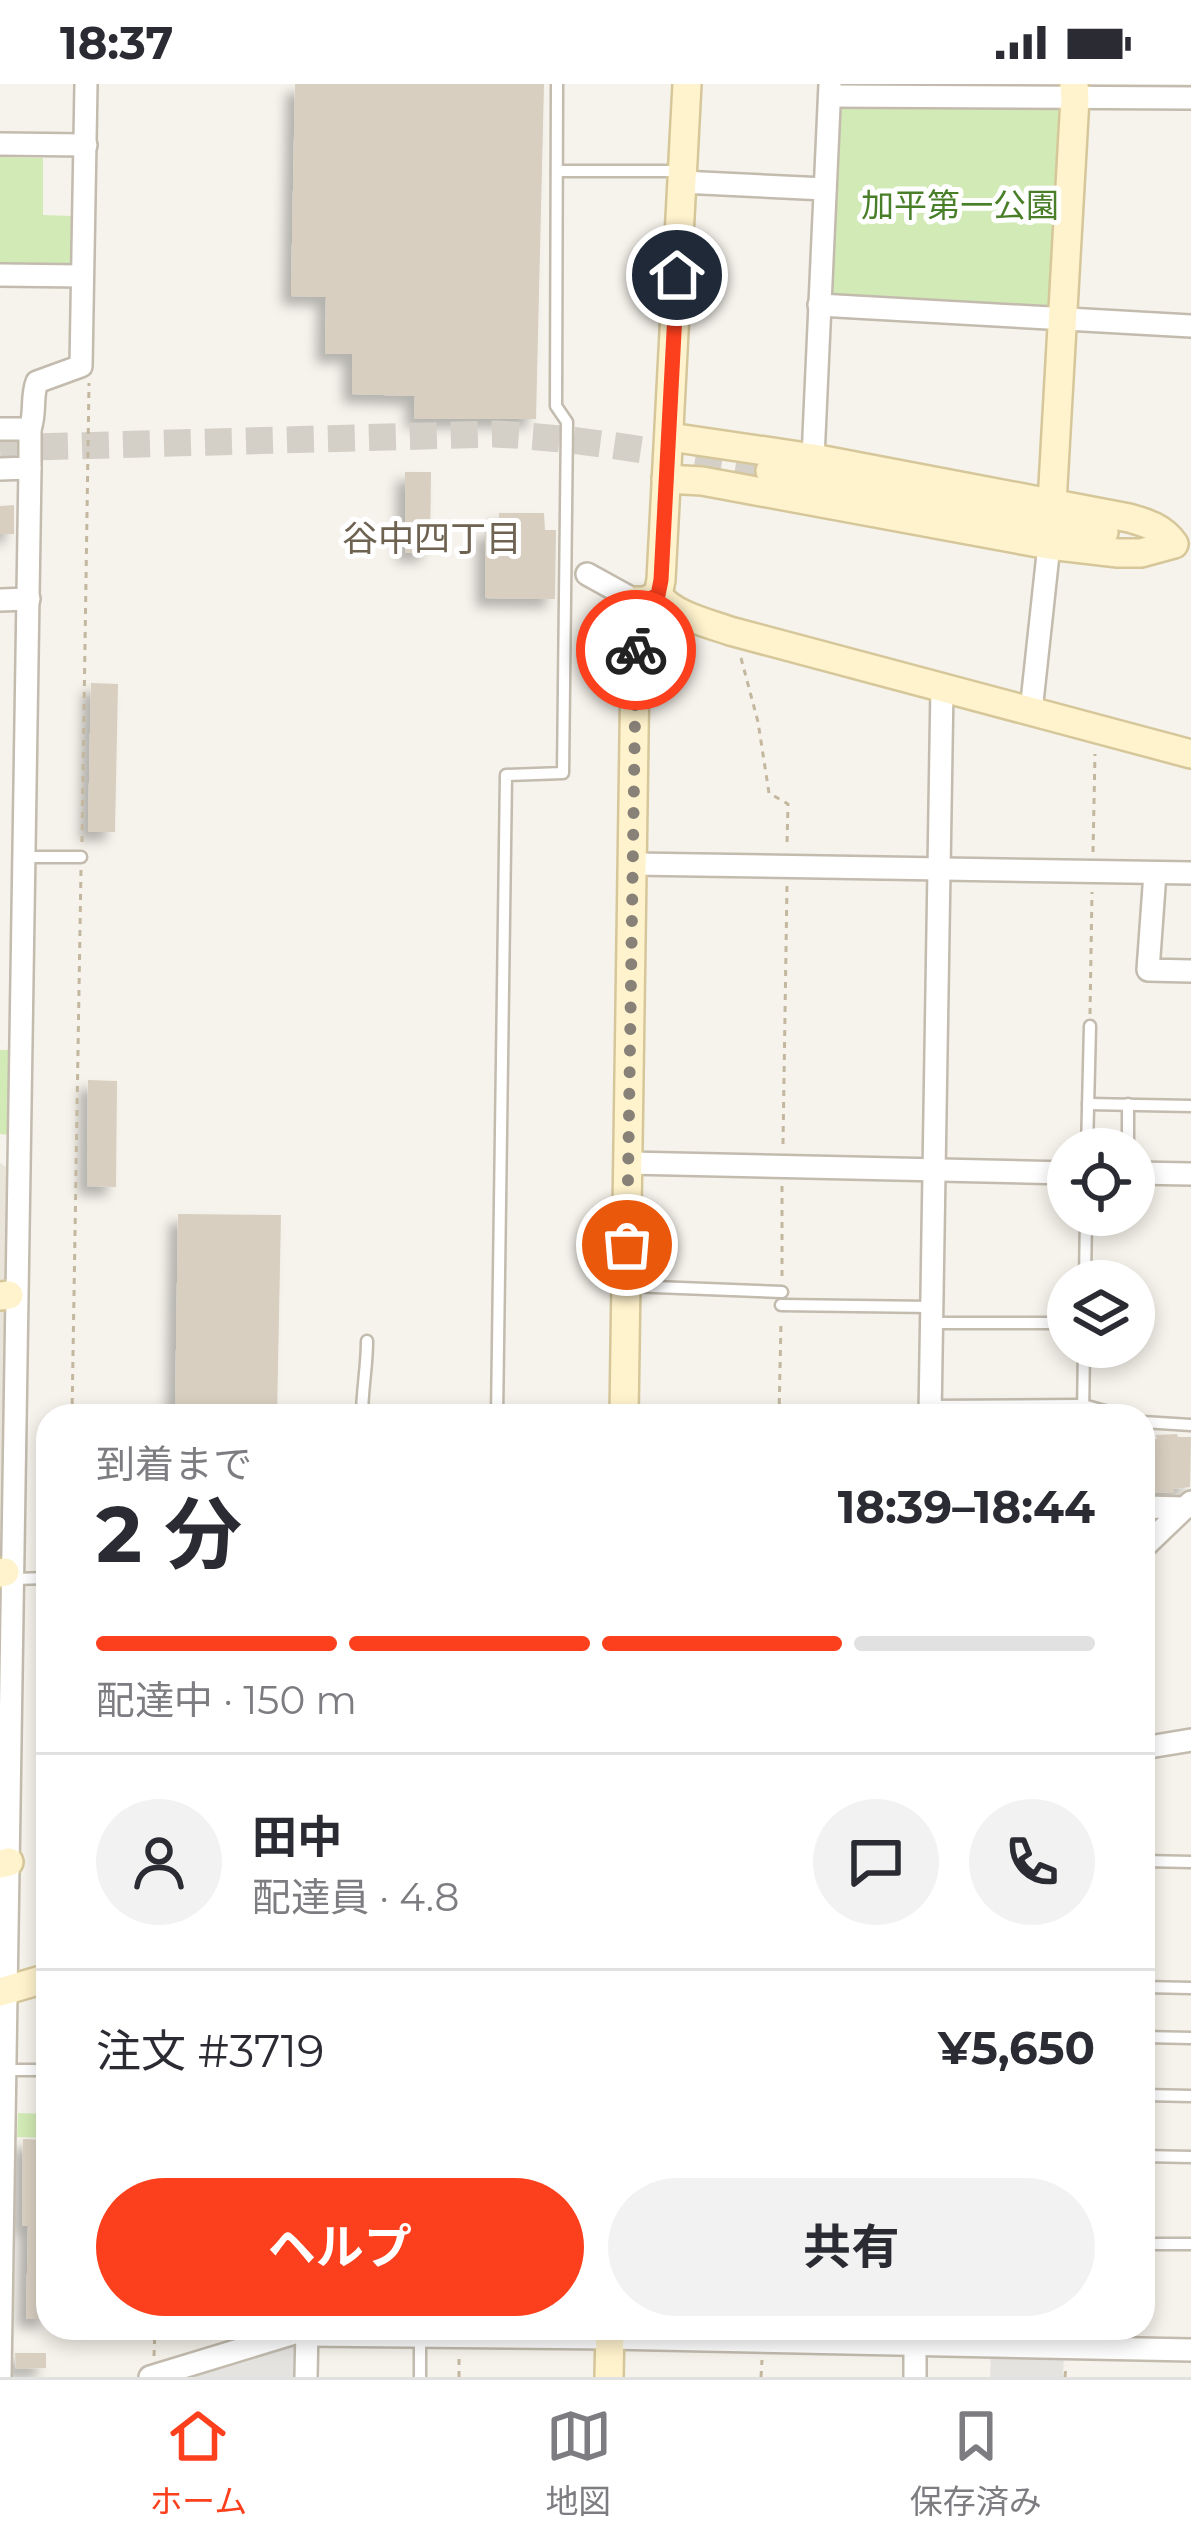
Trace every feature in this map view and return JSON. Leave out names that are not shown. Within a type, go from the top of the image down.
[{"type":"street","points":[[0,2377],[11,858],[29,599],[30,428],[37,382],[81,366],[86,84]]},
{"type":"street","points":[[624,1404],[633,864],[647,598],[661,580],[686,84]]},
{"type":"street","points":[[813,458],[830,90],[1075,91],[1191,98]]},
{"type":"street","points":[[1052,502],[1075,91]]},
{"type":"street","points":[[0,144],[86,145]]},
{"type":"street","points":[[682,176],[825,189]]},
{"type":"street","points":[[0,275],[82,276]]},
{"type":"street","points":[[819,305],[1191,326]]},
{"type":"street","points":[[0,429],[30,428]]},
{"type":"street","points":[[670,437],[1052,502],[1151,524],[1182,546]]},
{"type":"street","points":[[0,469],[30,468]]},
{"type":"street","points":[[770,471],[1182,546]]},
{"type":"street","points":[[666,479],[724,485],[1049,545],[1118,553],[1182,546]]},
{"type":"street","points":[[1031,711],[1049,545]]},
{"type":"street","points":[[587,574],[730,631],[1191,754]]},
{"type":"street","points":[[0,600],[29,599]]},
{"type":"street","points":[[930,1404],[942,687]]},
{"type":"street","points":[[633,864],[1191,873]]},
{"type":"street","points":[[1155,873],[1148,970],[1191,971]]},
{"type":"street","points":[[629,1163],[1047,1173]]},
{"type":"street","points":[[1155,1173],[1191,1174]]},
{"type":"street","points":[[1155,1506],[1188,1505]]},
{"type":"street","points":[[1155,1537],[1188,1505]]},
{"type":"street","points":[[1155,1746],[1191,1740]]},
{"type":"street","points":[[3,1991],[36,1981]]},
{"type":"street","points":[[152,2376],[277,2340]]},
{"type":"street","points":[[306,2377],[308,2340]]},
{"type":"street","points":[[609,2377],[610,2340]]},
{"type":"street","points":[[915,2340],[915,2377]]},
{"type":"street","points":[[1118,2340],[1191,2350]]},
{"type":"lane","points":[[497,1404],[506,775],[563,773],[567,422],[556,406],[557,84]]},
{"type":"lane","points":[[557,171],[682,176]]},
{"type":"lane","points":[[11,858],[81,857]]},
{"type":"lane","points":[[1087,1128],[1090,1026]]},
{"type":"lane","points":[[1088,1104],[1191,1106]]},
{"type":"lane","points":[[1128,1104],[1128,1128]]},
{"type":"lane","points":[[626,1286],[1047,1322]]},
{"type":"lane","points":[[362,1404],[367,1341]]},
{"type":"lane","points":[[1083,1404],[1084,1368]]},
{"type":"lane","points":[[1155,1423],[1191,1425]]},
{"type":"lane","points":[[1155,1861],[1191,1862]]},
{"type":"lane","points":[[1155,1987],[1191,1988]]},
{"type":"lane","points":[[1155,2037],[1191,2038]]},
{"type":"lane","points":[[5,2070],[36,2070]]},
{"type":"lane","points":[[1155,2095],[1191,2096]]},
{"type":"lane","points":[[1155,2156],[1191,2157]]},
{"type":"lane","points":[[1155,2244],[1191,2244]]},
{"type":"lane","points":[[420,2377],[421,2340]]},
{"type":"path","points":[[72,1404],[89,366],[81,366]]},
{"type":"path","points":[[737,644],[758,722],[769,794],[788,804],[779,1404]]},
{"type":"path","points":[[152,2376],[154,2340]]},
{"type":"shaded area","points":[[0,1163],[6,1167],[0,1559]]},
{"type":"shaded area","points":[[301,2345],[300,2377],[180,2377]]},
{"type":"shaded area","points":[[991,2354],[1064,2354],[1063,2377],[990,2377]]},
{"type":"green space","name":"加平第一公園","points":[[842,105],[1060,106],[1065,114],[1054,305],[1049,310],[833,297],[828,291],[836,111]]},
{"type":"green space","points":[[0,157],[43,158],[43,215],[72,216],[68,265],[0,264]]},
{"type":"green space","points":[[0,1050],[12,1050],[11,1135],[0,1134]]},
{"type":"green space","points":[[18,2113],[36,2114],[36,2138],[17,2137]]},
{"type":"building","points":[[295,84],[544,84],[536,419],[414,419],[415,396],[352,394],[352,354],[325,354],[326,297],[291,296]]},
{"type":"building","points":[[405,472],[431,472],[430,553],[405,553]]},
{"type":"building","points":[[14,505],[14,534],[0,534],[0,506]]},
{"type":"building","points":[[499,513],[544,513],[545,530],[556,530],[555,599],[485,598],[485,529],[499,529]]},
{"type":"building","points":[[91,683],[118,684],[115,832],[88,832]]},
{"type":"building","points":[[88,1080],[117,1081],[116,1187],[87,1186]]},
{"type":"building","points":[[178,1214],[281,1215],[277,1404],[175,1404]]},
{"type":"building","points":[[1156,1435],[1191,1437],[1190,1487],[1155,1492]]},
{"type":"building","points":[[23,2139],[36,2140],[36,2319],[26,2319],[28,2226],[22,2226]]},
{"type":"building","points":[[15,2353],[46,2353],[46,2368],[16,2369]]},
{"type":"tunnel","points":[[0,448],[494,434],[598,444],[770,471]]},
{"type":"way so far","points":[[627,1245],[636,650]]},
{"type":"district","name":"谷中四丁目","points":[[432,538]]},
{"type":"route","points":[[636,650],[637,601],[658,595],[661,580],[677,275]]}]
